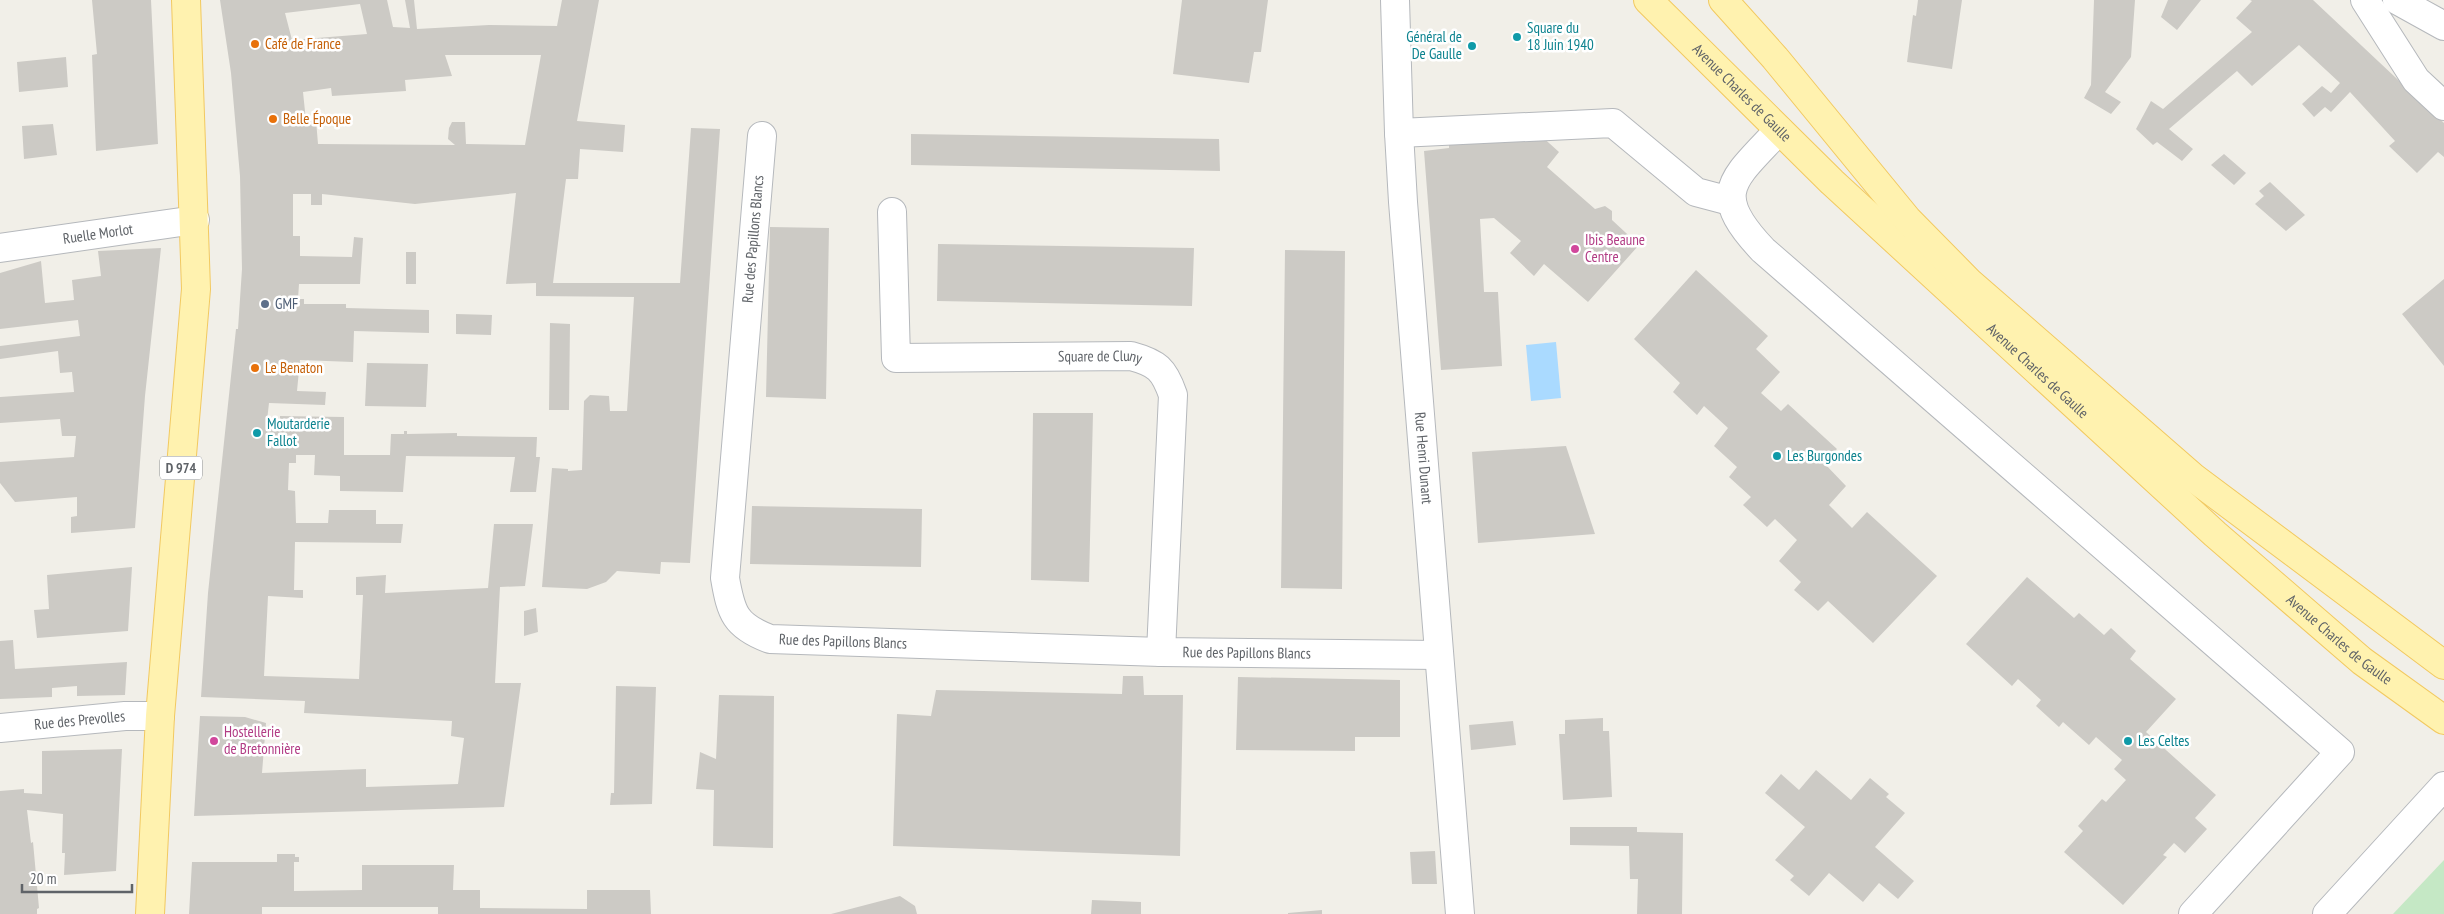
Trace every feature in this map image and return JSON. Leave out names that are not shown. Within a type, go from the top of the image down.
[{"type":"main road","name":"D 974","points":[[150,914],[160,716],[196,289],[186,0]]},
{"type":"main road","name":"Avenue Charles de Gaulle","points":[[1648,0],[1832,182],[2215,534],[2362,661],[2444,720]]},
{"type":"main road","name":"Avenue Charles de Gaulle","points":[[1723,0],[1775,58],[1907,219],[1970,282],[2194,478],[2444,664]]},
{"type":"street","name":"Rue Henri Dunant","points":[[1395,0],[1398,133],[1460,914]]},
{"type":"street","points":[[2365,0],[2416,80],[2444,106]]},
{"type":"street","points":[[2397,0],[2444,26]]},
{"type":"street","points":[[1398,133],[1613,123],[1696,192],[1730,202]]},
{"type":"street","points":[[1779,130],[1734,181],[1730,202],[1742,228],[1763,250],[2340,752],[2192,914]]},
{"type":"street","name":"Rue des Papillons Blancs","points":[[762,136],[725,578],[729,600],[739,621],[751,632],[770,639],[1161,652],[1440,655]]},
{"type":"street","name":"Square de Cluny","points":[[892,212],[896,358],[1131,356],[1152,362],[1166,376],[1173,395],[1161,652]]},
{"type":"street","name":"Ruelle Morlot","points":[[0,248],[195,220]]},
{"type":"street","name":"Rue des Prevolles","points":[[0,728],[125,716],[160,716]]},
{"type":"street","points":[[2328,914],[2444,786]]},
{"type":"green space","points":[[2444,860],[2444,914],[2393,914]]},
{"type":"water","points":[[1556,342],[1561,398],[1531,401],[1526,345]]},
{"type":"building","points":[[92,0],[151,0],[158,144],[96,151],[92,55],[97,54]]},
{"type":"building","points":[[220,0],[387,0],[393,27],[410,28],[405,0],[414,0],[417,29],[489,25],[557,26],[562,0],[599,0],[577,121],[625,125],[623,152],[580,149],[578,179],[566,179],[553,283],[680,283],[691,128],[720,129],[690,563],[661,562],[660,574],[617,571],[606,582],[587,589],[542,587],[552,468],[568,469],[568,471],[582,470],[584,401],[590,395],[609,396],[610,411],[627,411],[634,297],[536,296],[536,283],[506,284],[516,193],[415,204],[322,194],[322,205],[311,205],[311,194],[293,194],[293,236],[300,236],[300,256],[352,257],[354,237],[363,238],[360,284],[299,284],[298,299],[304,299],[304,304],[346,304],[346,308],[429,310],[429,333],[354,331],[353,362],[300,360],[297,391],[326,392],[325,405],[269,403],[266,429],[280,429],[280,416],[344,417],[344,455],[390,455],[391,434],[404,434],[404,431],[407,431],[407,434],[457,433],[457,436],[537,437],[536,457],[540,457],[536,492],[510,492],[515,457],[406,456],[403,492],[340,491],[340,476],[314,475],[315,455],[296,455],[296,463],[289,463],[288,490],[295,491],[296,523],[328,523],[329,510],[376,510],[376,524],[403,524],[401,543],[295,542],[294,590],[303,590],[303,598],[268,596],[264,676],[359,679],[363,595],[356,595],[356,577],[386,575],[385,593],[488,588],[494,524],[533,524],[525,586],[500,587],[495,683],[521,683],[504,807],[194,816],[200,716],[245,717],[266,723],[262,773],[366,769],[366,787],[458,784],[464,738],[451,736],[452,721],[304,713],[305,701],[201,697],[208,593],[236,329],[238,329],[242,269],[240,176],[231,73]],"holes":[[[360,4],[367,34],[292,40],[285,13]],[[445,55],[541,55],[525,145],[466,144],[465,122],[452,122],[449,128],[448,139],[455,145],[318,144],[316,120],[306,121],[303,92],[331,88],[332,96],[406,91],[405,80],[452,76]]]},
{"type":"building","points":[[1182,0],[1268,0],[1261,52],[1254,52],[1249,83],[1173,74]]},
{"type":"building","points":[[1918,0],[1962,0],[1952,69],[1907,62],[1913,15],[1916,16]]},
{"type":"building","points":[[2094,0],[2135,0],[2131,57],[2105,92],[2121,102],[2111,114],[2084,98],[2091,85]]},
{"type":"building","points":[[2168,0],[2201,0],[2177,30],[2161,17]]},
{"type":"building","points":[[2250,0],[2313,0],[2444,123],[2444,157],[2438,152],[2417,173],[2389,146],[2395,141],[2350,92],[2331,112],[2325,107],[2314,117],[2302,104],[2322,86],[2331,93],[2340,83],[2299,45],[2252,86],[2237,71],[2169,129],[2193,149],[2182,161],[2157,142],[2153,145],[2136,129],[2151,101],[2163,109],[2252,32],[2236,18],[2252,1]]},
{"type":"building","points":[[66,57],[68,87],[19,92],[17,62]]},
{"type":"building","points":[[53,124],[57,155],[24,159],[22,126]]},
{"type":"building","points":[[911,134],[1219,139],[1220,171],[911,165]]},
{"type":"building","name":"Ibis Beaune Centre","points":[[1539,134],[1559,152],[1547,167],[1595,209],[1605,206],[1612,211],[1612,220],[1639,245],[1588,302],[1544,264],[1534,276],[1510,253],[1521,241],[1494,218],[1480,219],[1484,292],[1498,292],[1502,366],[1441,370],[1424,151],[1449,148],[1449,140]]},
{"type":"building","points":[[2224,154],[2246,173],[2234,185],[2211,165]]},
{"type":"building","points":[[2270,182],[2305,215],[2286,231],[2255,204],[2264,196],[2259,191]]},
{"type":"building","points":[[770,227],[829,228],[826,399],[766,397]]},
{"type":"building","points":[[938,244],[1194,248],[1192,306],[937,301]]},
{"type":"building","points":[[161,248],[145,396],[135,528],[71,533],[71,517],[77,516],[77,497],[15,502],[0,483],[0,462],[74,457],[76,436],[62,436],[60,419],[0,423],[0,397],[74,392],[72,372],[60,373],[58,351],[0,359],[0,346],[80,336],[78,320],[0,329],[0,273],[41,261],[45,303],[74,300],[72,280],[101,276],[98,251]]},
{"type":"building","points":[[1285,250],[1345,251],[1342,589],[1281,588]]},
{"type":"building","points":[[406,252],[416,252],[416,284],[406,284]]},
{"type":"building","name":"Les Burgondes","points":[[1696,270],[1768,336],[1756,349],[1780,372],[1761,393],[1781,411],[1788,404],[1837,449],[1824,463],[1846,486],[1829,505],[1852,528],[1867,512],[1937,576],[1873,643],[1828,601],[1818,611],[1794,590],[1801,582],[1779,561],[1797,540],[1775,519],[1767,527],[1743,505],[1751,497],[1729,477],[1737,467],[1714,446],[1728,428],[1704,406],[1697,415],[1673,392],[1680,383],[1634,339]]},
{"type":"building","points":[[2444,279],[2444,366],[2402,314]]},
{"type":"building","points":[[456,314],[492,315],[491,335],[456,334]]},
{"type":"building","points":[[550,323],[570,324],[569,410],[549,410]]},
{"type":"building","points":[[367,363],[428,364],[426,407],[365,406]]},
{"type":"building","points":[[1033,413],[1093,413],[1089,582],[1031,580]]},
{"type":"building","points":[[1566,446],[1595,534],[1478,543],[1472,452]]},
{"type":"building","points":[[752,506],[922,509],[921,567],[750,564]]},
{"type":"building","points":[[132,567],[128,631],[37,638],[34,610],[49,609],[47,575]]},
{"type":"building","name":"Les Celtes","points":[[2027,577],[2074,618],[2079,613],[2104,635],[2111,628],[2136,651],[2130,659],[2176,699],[2146,732],[2216,795],[2195,818],[2207,829],[2185,853],[2174,843],[2163,855],[2167,857],[2123,905],[2064,852],[2083,831],[2078,826],[2102,799],[2106,802],[2126,780],[2114,769],[2122,760],[2096,737],[2089,745],[2063,722],[2059,727],[2036,706],[2041,700],[2018,679],[2012,686],[1966,644]]},
{"type":"building","points":[[536,608],[538,632],[524,636],[524,611]]},
{"type":"building","points":[[13,640],[15,669],[127,662],[125,695],[77,696],[77,686],[52,688],[52,697],[0,699],[0,641]]},
{"type":"building","points":[[1123,676],[1143,676],[1144,695],[1183,695],[1180,856],[893,846],[897,714],[931,716],[936,690],[1122,694]]},
{"type":"building","points":[[1238,677],[1400,680],[1400,737],[1355,737],[1355,751],[1236,750]]},
{"type":"building","points":[[616,686],[656,687],[652,804],[610,805],[611,793],[614,793]]},
{"type":"building","points":[[719,695],[774,696],[773,848],[713,846],[714,790],[696,789],[700,752],[716,759]]},
{"type":"building","points":[[1603,718],[1603,731],[1609,731],[1612,797],[1563,800],[1559,734],[1565,734],[1565,720]]},
{"type":"building","points":[[1513,721],[1516,745],[1471,750],[1469,725]]},
{"type":"building","points":[[122,749],[116,871],[64,875],[65,853],[62,853],[63,814],[27,810],[31,843],[33,842],[39,908],[37,909],[37,914],[0,914],[0,791],[24,789],[24,793],[42,794],[42,751]]},
{"type":"building","points":[[1816,770],[1851,800],[1870,778],[1889,794],[1886,797],[1905,813],[1875,847],[1914,881],[1898,899],[1879,883],[1863,902],[1829,873],[1809,896],[1790,880],[1794,876],[1775,860],[1805,827],[1765,793],[1781,774],[1799,790]]},
{"type":"building","points":[[1570,827],[1637,827],[1637,832],[1683,833],[1682,914],[1637,914],[1638,879],[1630,879],[1629,846],[1570,845]]},
{"type":"building","points":[[1435,851],[1437,884],[1412,884],[1410,852]]},
{"type":"building","points":[[277,854],[295,854],[295,857],[299,857],[299,862],[294,862],[294,891],[362,890],[362,865],[454,865],[453,890],[480,890],[480,908],[587,909],[587,890],[650,890],[651,914],[438,914],[438,907],[262,907],[262,914],[189,914],[192,862],[277,862]]},
{"type":"building","points":[[900,896],[915,906],[917,914],[831,914]]},
{"type":"building","points":[[1092,900],[1141,902],[1141,914],[1091,914]]},
{"type":"building","points":[[1322,910],[1322,914],[1288,914],[1288,913]]},
{"type":"place","name":"Square du 18 Juin 1940","points":[[1517,37]]},
{"type":"place","name":"Café de France","points":[[255,44]]},
{"type":"place","name":"Général de De Gaulle","points":[[1472,46]]},
{"type":"place","name":"Belle Époque","points":[[273,119]]},
{"type":"place","name":"Ibis Beaune Centre","points":[[1575,249]]},
{"type":"place","name":"GMF","points":[[265,304]]},
{"type":"place","name":"Le Benaton","points":[[255,368]]},
{"type":"place","name":"Moutarderie Fallot","points":[[257,433]]},
{"type":"place","name":"Les Burgondes","points":[[1777,456]]},
{"type":"place","name":"Hostellerie de Bretonnière","points":[[214,741]]},
{"type":"place","name":"Les Celtes","points":[[2128,741]]}]
